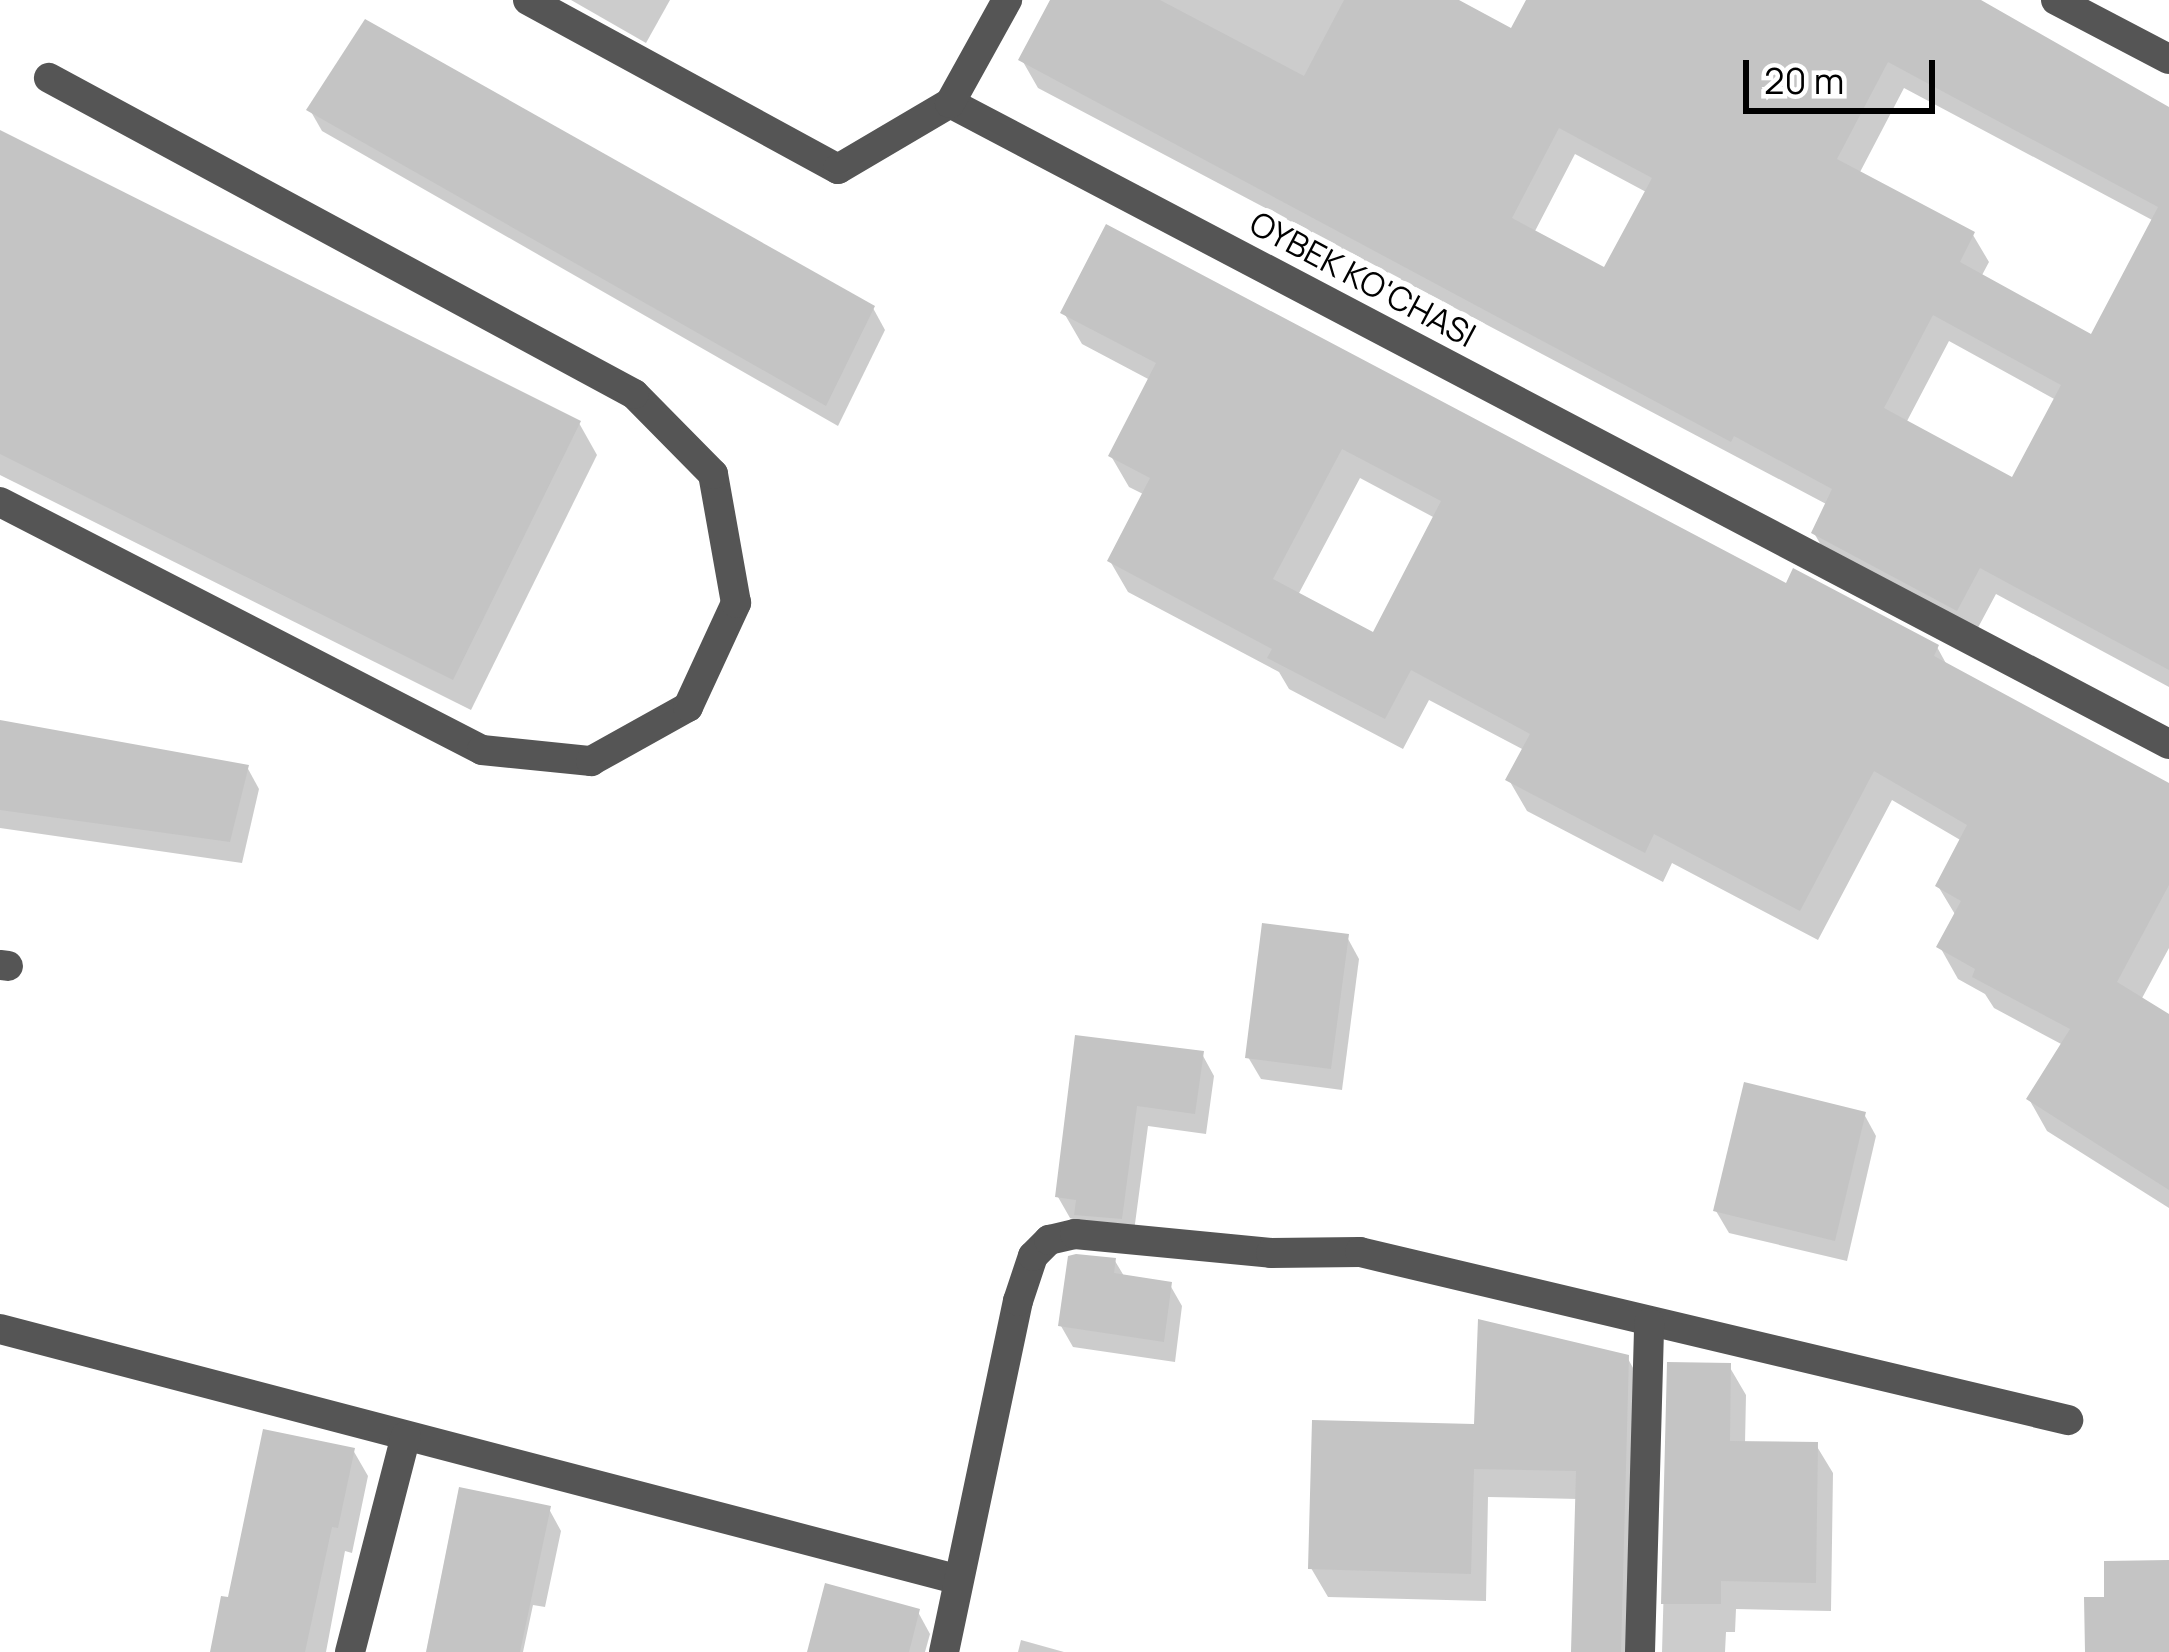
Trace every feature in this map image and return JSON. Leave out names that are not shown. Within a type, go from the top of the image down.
[{"type":"street","points":[[528,0],[838,169],[950,103],[1007,0]]},
{"type":"street","points":[[2056,0],[2169,59]]},
{"type":"street","points":[[0,502],[482,750],[591,761],[688,706],[736,603],[712,473],[634,394],[49,78]]},
{"type":"street","name":"OYBEK KO'CHASI","points":[[950,103],[2169,744]]},
{"type":"street","points":[[944,1652],[1018,1301],[1033,1256],[1049,1240],[1075,1234],[1271,1253],[1360,1252],[2068,1420]]},
{"type":"street","points":[[1640,1652],[1649,1323]]},
{"type":"street","points":[[0,1329],[956,1579]]},
{"type":"street","points":[[350,1652],[406,1436]]},
{"type":"building","points":[[1050,0],[1160,0],[1304,76],[1344,0],[1459,0],[1511,28],[1526,0],[1981,0],[2169,107],[2169,670],[1980,568],[1957,611],[1811,533],[1832,489],[1734,436],[1731,442],[1018,60]],"holes":[[[1888,62],[2158,207],[2091,334],[1960,262],[1975,232],[1837,159]],[[1559,128],[1652,178],[1604,267],[1512,218]],[[1933,315],[2061,385],[2012,477],[1884,408]]]},
{"type":"building","points":[[365,19],[875,306],[826,406],[306,110]]},
{"type":"building","points":[[0,130],[581,421],[453,680],[0,454]]},
{"type":"building","points":[[1106,224],[1786,583],[1793,568],[1939,645],[1934,656],[2169,783],[2169,885],[2117,982],[2169,1014],[2169,1190],[2026,1099],[2070,1029],[1972,977],[1975,969],[1936,947],[1961,901],[1935,886],[1967,825],[1874,771],[1800,911],[1654,834],[1645,853],[1505,780],[1530,734],[1411,670],[1385,719],[1267,658],[1272,649],[1107,561],[1150,478],[1108,456],[1156,363],[1060,313]],"holes":[[[1342,449],[1441,501],[1373,632],[1273,579]]]},
{"type":"building","points":[[0,720],[249,765],[230,842],[0,810]]},
{"type":"building","points":[[1262,923],[1349,934],[1331,1069],[1245,1058]]},
{"type":"building","points":[[1075,1035],[1204,1051],[1195,1114],[1137,1106],[1122,1219],[1074,1215],[1076,1200],[1055,1197]]},
{"type":"building","points":[[1744,1082],[1866,1112],[1835,1241],[1713,1211]]},
{"type":"building","points":[[1068,1256],[1116,1258],[1114,1273],[1172,1282],[1164,1342],[1058,1326]]},
{"type":"building","points":[[1478,1319],[1629,1355],[1621,1652],[1571,1652],[1576,1471],[1474,1469],[1471,1574],[1308,1569],[1312,1420],[1474,1424]]},
{"type":"building","points":[[1667,1362],[1731,1363],[1730,1441],[1818,1442],[1816,1583],[1721,1581],[1721,1604],[1661,1604]]},
{"type":"building","points":[[263,1429],[355,1448],[338,1528],[332,1527],[305,1652],[210,1652],[221,1596],[228,1597]]},
{"type":"building","points":[[459,1487],[551,1506],[520,1652],[426,1652]]},
{"type":"building","points":[[2169,1560],[2169,1652],[2085,1652],[2084,1597],[2104,1597],[2104,1561]]},
{"type":"building","points":[[825,1583],[920,1609],[909,1652],[807,1652]]}]
